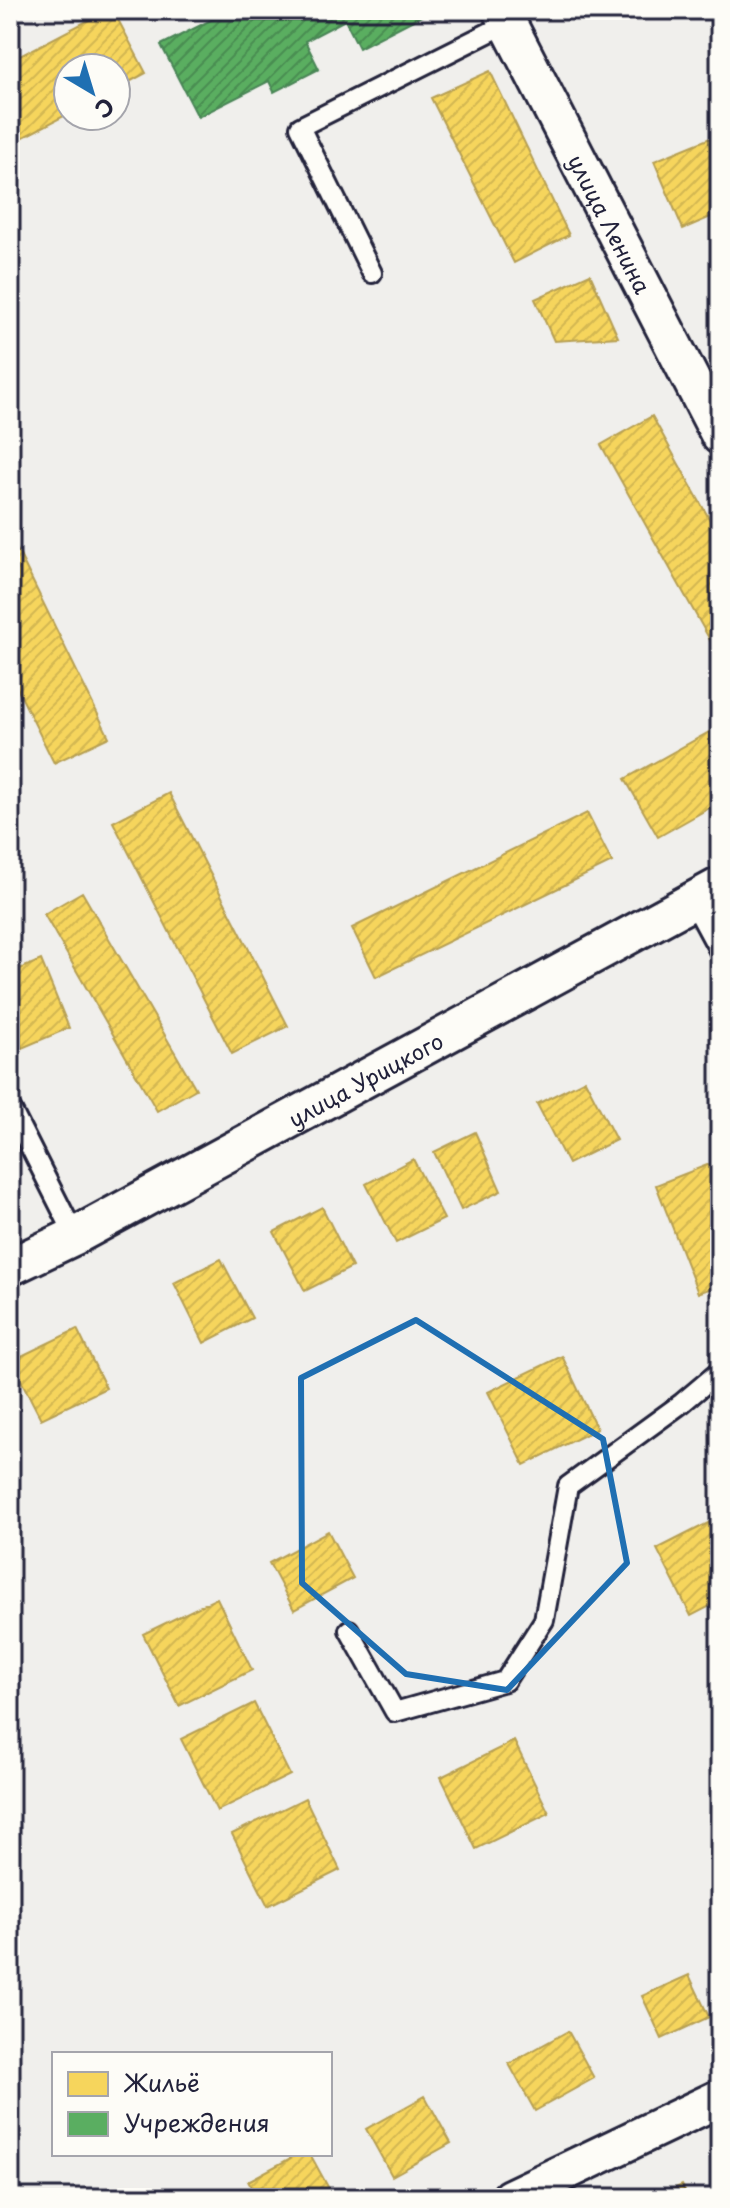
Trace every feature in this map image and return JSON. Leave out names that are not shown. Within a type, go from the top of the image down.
[{"type":"street","name":"улица Ленина","points":[[505,16],[720,436]]},
{"type":"street","name":"улица Урицкого","points":[[10,1267],[75,1236],[706,893]]},
{"type":"street","points":[[510,2198],[720,2098]]},
{"type":"lane","points":[[372,273],[300,127],[505,16]]},
{"type":"lane","points":[[706,893],[720,952]]},
{"type":"lane","points":[[10,1107],[75,1236]]},
{"type":"lane","points":[[349,1630],[395,1712],[505,1681],[544,1620],[568,1486],[682,1403],[720,1371]]},
{"type":"highlighted area","points":[[416,1320],[603,1439],[627,1563],[507,1690],[406,1674],[302,1583],[301,1378]]},
{"type":"building: Жильё","points":[[113,10],[146,73],[132,80],[132,52],[52,52],[52,122],[10,144],[10,61]]},
{"type":"building: Жильё","points":[[490,71],[569,235],[514,263],[431,98]]},
{"type":"building: Жильё","points":[[720,134],[720,213],[683,229],[654,161]]},
{"type":"building: Жильё","points":[[590,274],[618,337],[554,341],[535,299]]},
{"type":"building: Жильё","points":[[652,416],[720,538],[720,658],[601,445]]},
{"type":"building: Жильё","points":[[10,535],[109,737],[54,763],[10,674]]},
{"type":"building: Жильё","points":[[720,726],[720,802],[658,837],[625,779]]},
{"type":"building: Жильё","points":[[169,793],[288,1026],[232,1054],[113,822]]},
{"type":"building: Жильё","points":[[587,813],[612,862],[376,977],[352,928]]},
{"type":"building: Жильё","points":[[82,892],[196,1089],[157,1111],[44,914]]},
{"type":"building: Жильё","points":[[41,960],[69,1028],[10,1053],[10,973]]},
{"type":"building: Жильё","points":[[585,1080],[616,1140],[568,1164],[537,1104]]},
{"type":"building: Жильё","points":[[475,1132],[501,1191],[461,1210],[434,1152]]},
{"type":"building: Жильё","points":[[413,1159],[444,1219],[396,1243],[366,1184]]},
{"type":"building: Жильё","points":[[720,1160],[720,1285],[698,1293],[656,1185]]},
{"type":"building: Жильё","points":[[322,1207],[352,1267],[305,1291],[274,1232]]},
{"type":"building: Жильё","points":[[221,1259],[252,1318],[204,1343],[174,1283]]},
{"type":"building: Жильё","points":[[77,1329],[106,1388],[41,1419],[11,1361]]},
{"type":"building: Жильё","points":[[562,1356],[597,1429],[524,1465],[488,1392]]},
{"type":"building: Жильё","points":[[720,1517],[720,1601],[691,1616],[657,1549]]},
{"type":"building: Жильё","points":[[328,1531],[353,1578],[294,1610],[269,1563]]},
{"type":"building: Жильё","points":[[217,1598],[252,1670],[179,1706],[143,1634]]},
{"type":"building: Жильё","points":[[254,1703],[290,1775],[217,1811],[181,1739]]},
{"type":"building: Жильё","points":[[514,1741],[549,1813],[476,1849],[441,1777]]},
{"type":"building: Жильё","points":[[305,1798],[340,1870],[268,1906],[232,1834]]},
{"type":"building: Жильё","points":[[689,1975],[709,2017],[662,2039],[642,1996]]},
{"type":"building: Жильё","points":[[568,2031],[594,2078],[535,2111],[509,2064]]},
{"type":"building: Жильё","points":[[425,2096],[451,2143],[392,2176],[366,2129]]},
{"type":"building: Жильё","points":[[294,2156],[311,2156],[333,2196],[257,2198],[248,2181]]},
{"type":"building: Жильё","points":[[682,2185],[688,2198],[655,2198]]},
{"type":"building: Учреждения","points":[[223,10],[420,10],[423,15],[359,48],[345,20],[305,41],[319,69],[274,92],[269,81],[198,117],[161,45],[225,13]]}]
